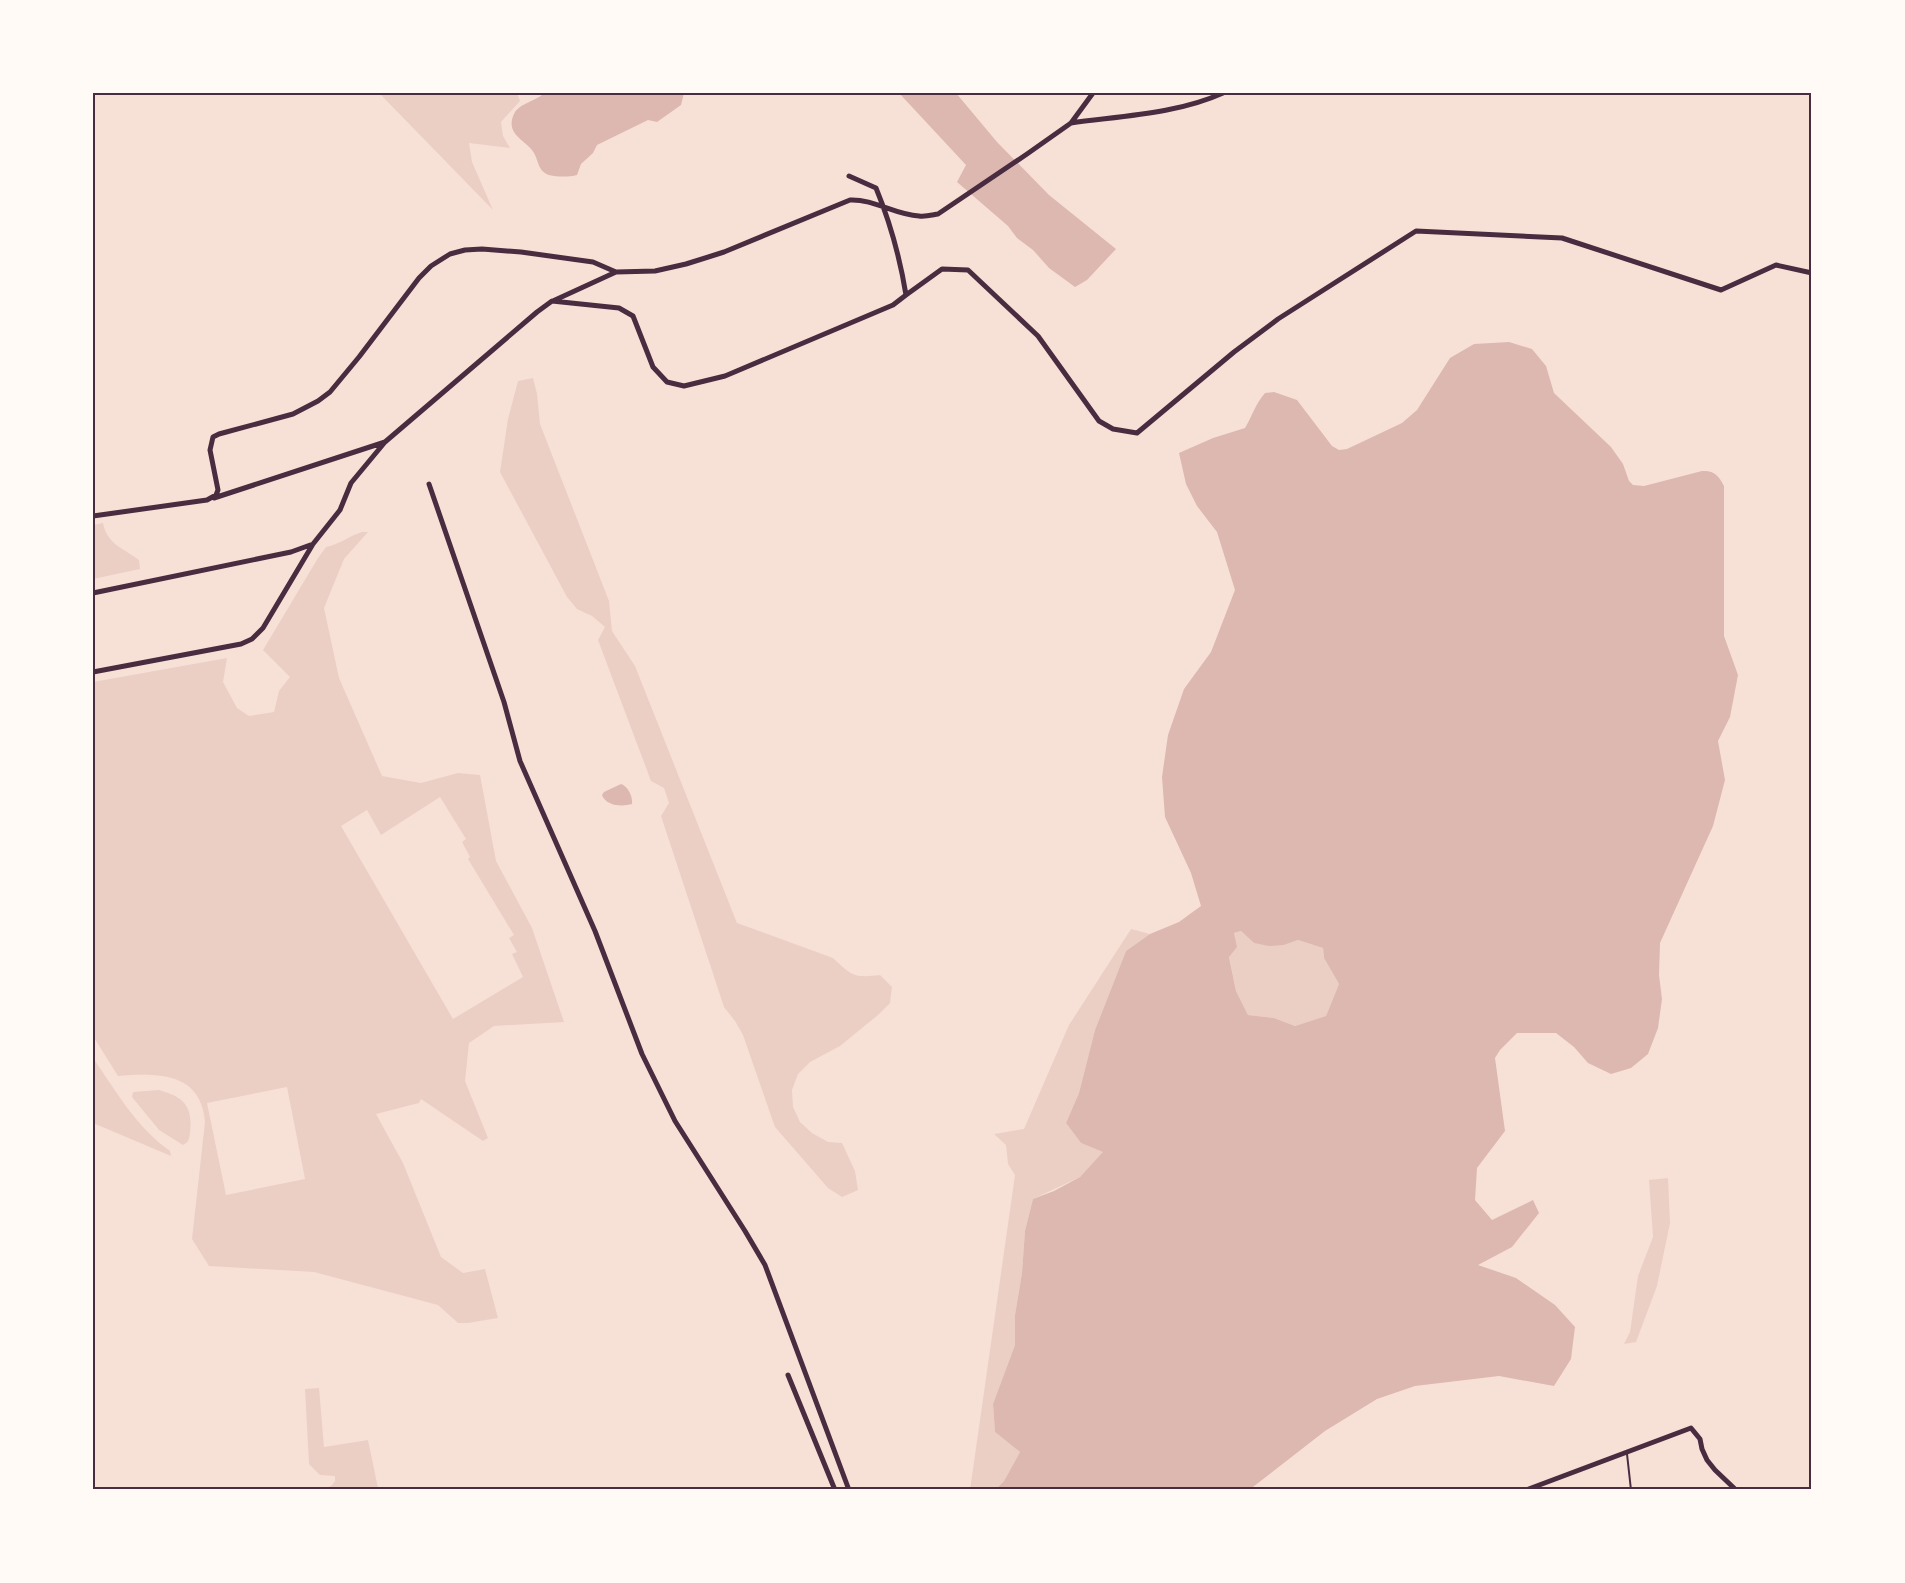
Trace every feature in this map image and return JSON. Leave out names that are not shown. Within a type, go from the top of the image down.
[{"type":"street","points":[[93,672],[241,644],[252,639],[263,628],[313,544],[340,510],[351,483],[385,442],[552,301],[616,272],[655,271],[724,252],[850,200],[863,199],[884,208],[920,217],[938,213],[957,203],[1071,123],[1093,93]]},
{"type":"street","points":[[1071,123],[1202,103],[1223,93]]},
{"type":"street","points":[[849,176],[876,188],[902,267],[906,295]]},
{"type":"street","points":[[552,301],[619,308],[633,316],[653,367],[667,382],[684,386],[735,371],[893,305],[942,269],[968,270],[1038,336],[1099,421],[1113,429],[1137,433],[1234,352],[1278,319],[1416,231],[1562,238],[1721,290],[1776,265],[1812,273]]},
{"type":"street","points":[[213,498],[218,490],[210,450],[213,437],[293,414],[330,392],[419,278],[431,266],[450,254],[482,249],[521,252],[593,262],[616,272]]},
{"type":"street","points":[[93,516],[207,501],[385,442]]},
{"type":"street","points":[[429,484],[504,702],[520,761],[595,931],[642,1054],[675,1121],[746,1231],[765,1266],[849,1490]]},
{"type":"street","points":[[93,592],[291,552],[313,544]]},
{"type":"street","points":[[788,1375],[835,1490]]},
{"type":"street","points":[[1526,1490],[1691,1428],[1700,1438],[1707,1460],[1736,1490]]},
{"type":"lane","points":[[1627,1453],[1631,1490]]},
{"type":"shaded area","points":[[379,93],[517,93],[520,101],[501,122],[503,136],[510,148],[469,143],[472,162],[493,210]]},
{"type":"shaded area","points":[[544,93],[684,93],[681,105],[657,122],[648,120],[597,145],[593,153],[581,164],[577,175],[563,176],[549,175],[543,171],[534,153],[518,137],[512,127],[516,110]]},
{"type":"shaded area","points":[[899,93],[956,93],[997,142],[1049,195],[1116,249],[1087,280],[1075,287],[1049,268],[1033,250],[1017,238],[1008,226],[957,182],[966,165]]},
{"type":"shaded area","points":[[1509,342],[1532,349],[1546,366],[1554,393],[1611,447],[1623,464],[1629,481],[1633,485],[1644,486],[1706,471],[1716,474],[1724,486],[1724,636],[1738,675],[1730,717],[1718,741],[1725,780],[1713,826],[1660,943],[1659,975],[1662,999],[1658,1028],[1648,1054],[1631,1068],[1611,1074],[1588,1063],[1574,1047],[1556,1033],[1517,1033],[1495,1058],[1505,1131],[1477,1168],[1475,1200],[1492,1220],[1533,1200],[1539,1213],[1512,1247],[1478,1265],[1516,1278],[1555,1305],[1575,1327],[1571,1359],[1554,1386],[1499,1376],[1415,1386],[1377,1399],[1325,1431],[1249,1490],[995,1490],[1004,1481],[1020,1452],[995,1432],[993,1404],[1015,1345],[1015,1315],[1022,1273],[1025,1231],[1033,1199],[1080,1177],[1103,1152],[1081,1143],[1066,1123],[1079,1093],[1095,1030],[1126,951],[1150,934],[1179,922],[1201,906],[1191,873],[1165,817],[1162,777],[1168,735],[1184,689],[1211,652],[1235,590],[1217,532],[1197,506],[1186,484],[1179,453],[1213,438],[1245,428],[1265,393],[1274,392],[1297,400],[1332,446],[1339,450],[1347,449],[1402,423],[1417,410],[1450,358],[1474,344]],"holes":[[[1241,931],[1254,943],[1269,946],[1284,945],[1298,940],[1323,948],[1324,958],[1339,984],[1326,1016],[1295,1026],[1274,1018],[1248,1015],[1236,991],[1229,957],[1237,947],[1234,933]]]},
{"type":"shaded area","points":[[533,378],[540,424],[609,601],[612,631],[635,666],[737,923],[833,958],[845,969],[859,976],[880,975],[892,987],[890,1003],[840,1046],[810,1062],[798,1074],[792,1090],[793,1107],[800,1122],[812,1133],[828,1142],[842,1143],[855,1171],[858,1190],[842,1197],[828,1188],[775,1127],[743,1035],[724,1007],[661,816],[669,803],[664,788],[651,781],[598,640],[605,627],[592,616],[577,609],[567,597],[500,472],[508,419],[518,381]]},
{"type":"shaded area","points":[[103,523],[112,541],[139,560],[140,569],[93,579],[93,525]]},
{"type":"shaded area","points":[[362,532],[368,532],[344,559],[324,608],[339,678],[382,776],[421,783],[458,773],[480,775],[496,861],[532,928],[564,1022],[494,1026],[469,1043],[465,1081],[488,1138],[483,1141],[421,1099],[419,1103],[376,1114],[403,1163],[441,1257],[463,1273],[485,1269],[498,1318],[468,1323],[458,1323],[438,1305],[314,1272],[209,1266],[192,1239],[205,1122],[202,1106],[195,1093],[175,1079],[148,1075],[118,1076],[93,1036],[93,682],[227,658],[223,682],[237,708],[249,716],[274,712],[279,691],[290,677],[263,650],[326,547]],"holes":[[[440,797],[466,839],[462,842],[470,857],[468,859],[514,935],[509,938],[517,952],[512,954],[523,977],[453,1019],[341,826],[367,810],[381,835]],[[287,1087],[305,1179],[226,1195],[207,1103]]]},
{"type":"shaded area","points":[[621,784],[630,792],[632,804],[615,805],[604,799],[602,795],[604,792]]},
{"type":"shaded area","points":[[1131,929],[1150,934],[1126,951],[1095,1030],[1079,1093],[1066,1123],[1081,1143],[1104,1152],[1080,1177],[1033,1199],[1025,1231],[1022,1273],[1015,1315],[1015,1345],[993,1404],[995,1432],[1020,1452],[1004,1481],[995,1490],[970,1490],[1015,1175],[1008,1164],[1006,1145],[994,1134],[1024,1129],[1069,1025]]},
{"type":"shaded area","points":[[1241,931],[1254,943],[1284,945],[1298,940],[1323,948],[1324,958],[1339,984],[1326,1016],[1295,1026],[1274,1018],[1248,1015],[1236,991],[1229,956],[1236,947],[1234,933]]},
{"type":"shaded area","points":[[93,1058],[137,1120],[170,1151],[171,1156],[93,1123]]},
{"type":"shaded area","points":[[159,1090],[175,1096],[188,1109],[190,1133],[183,1145],[159,1130],[132,1097],[133,1092]]},
{"type":"shaded area","points":[[1668,1178],[1670,1223],[1657,1286],[1636,1342],[1624,1344],[1630,1332],[1638,1276],[1653,1237],[1649,1180]]},
{"type":"shaded area","points":[[319,1388],[324,1447],[368,1440],[378,1488],[389,1490],[318,1490],[331,1486],[335,1481],[335,1476],[320,1475],[309,1464],[305,1389]]}]
